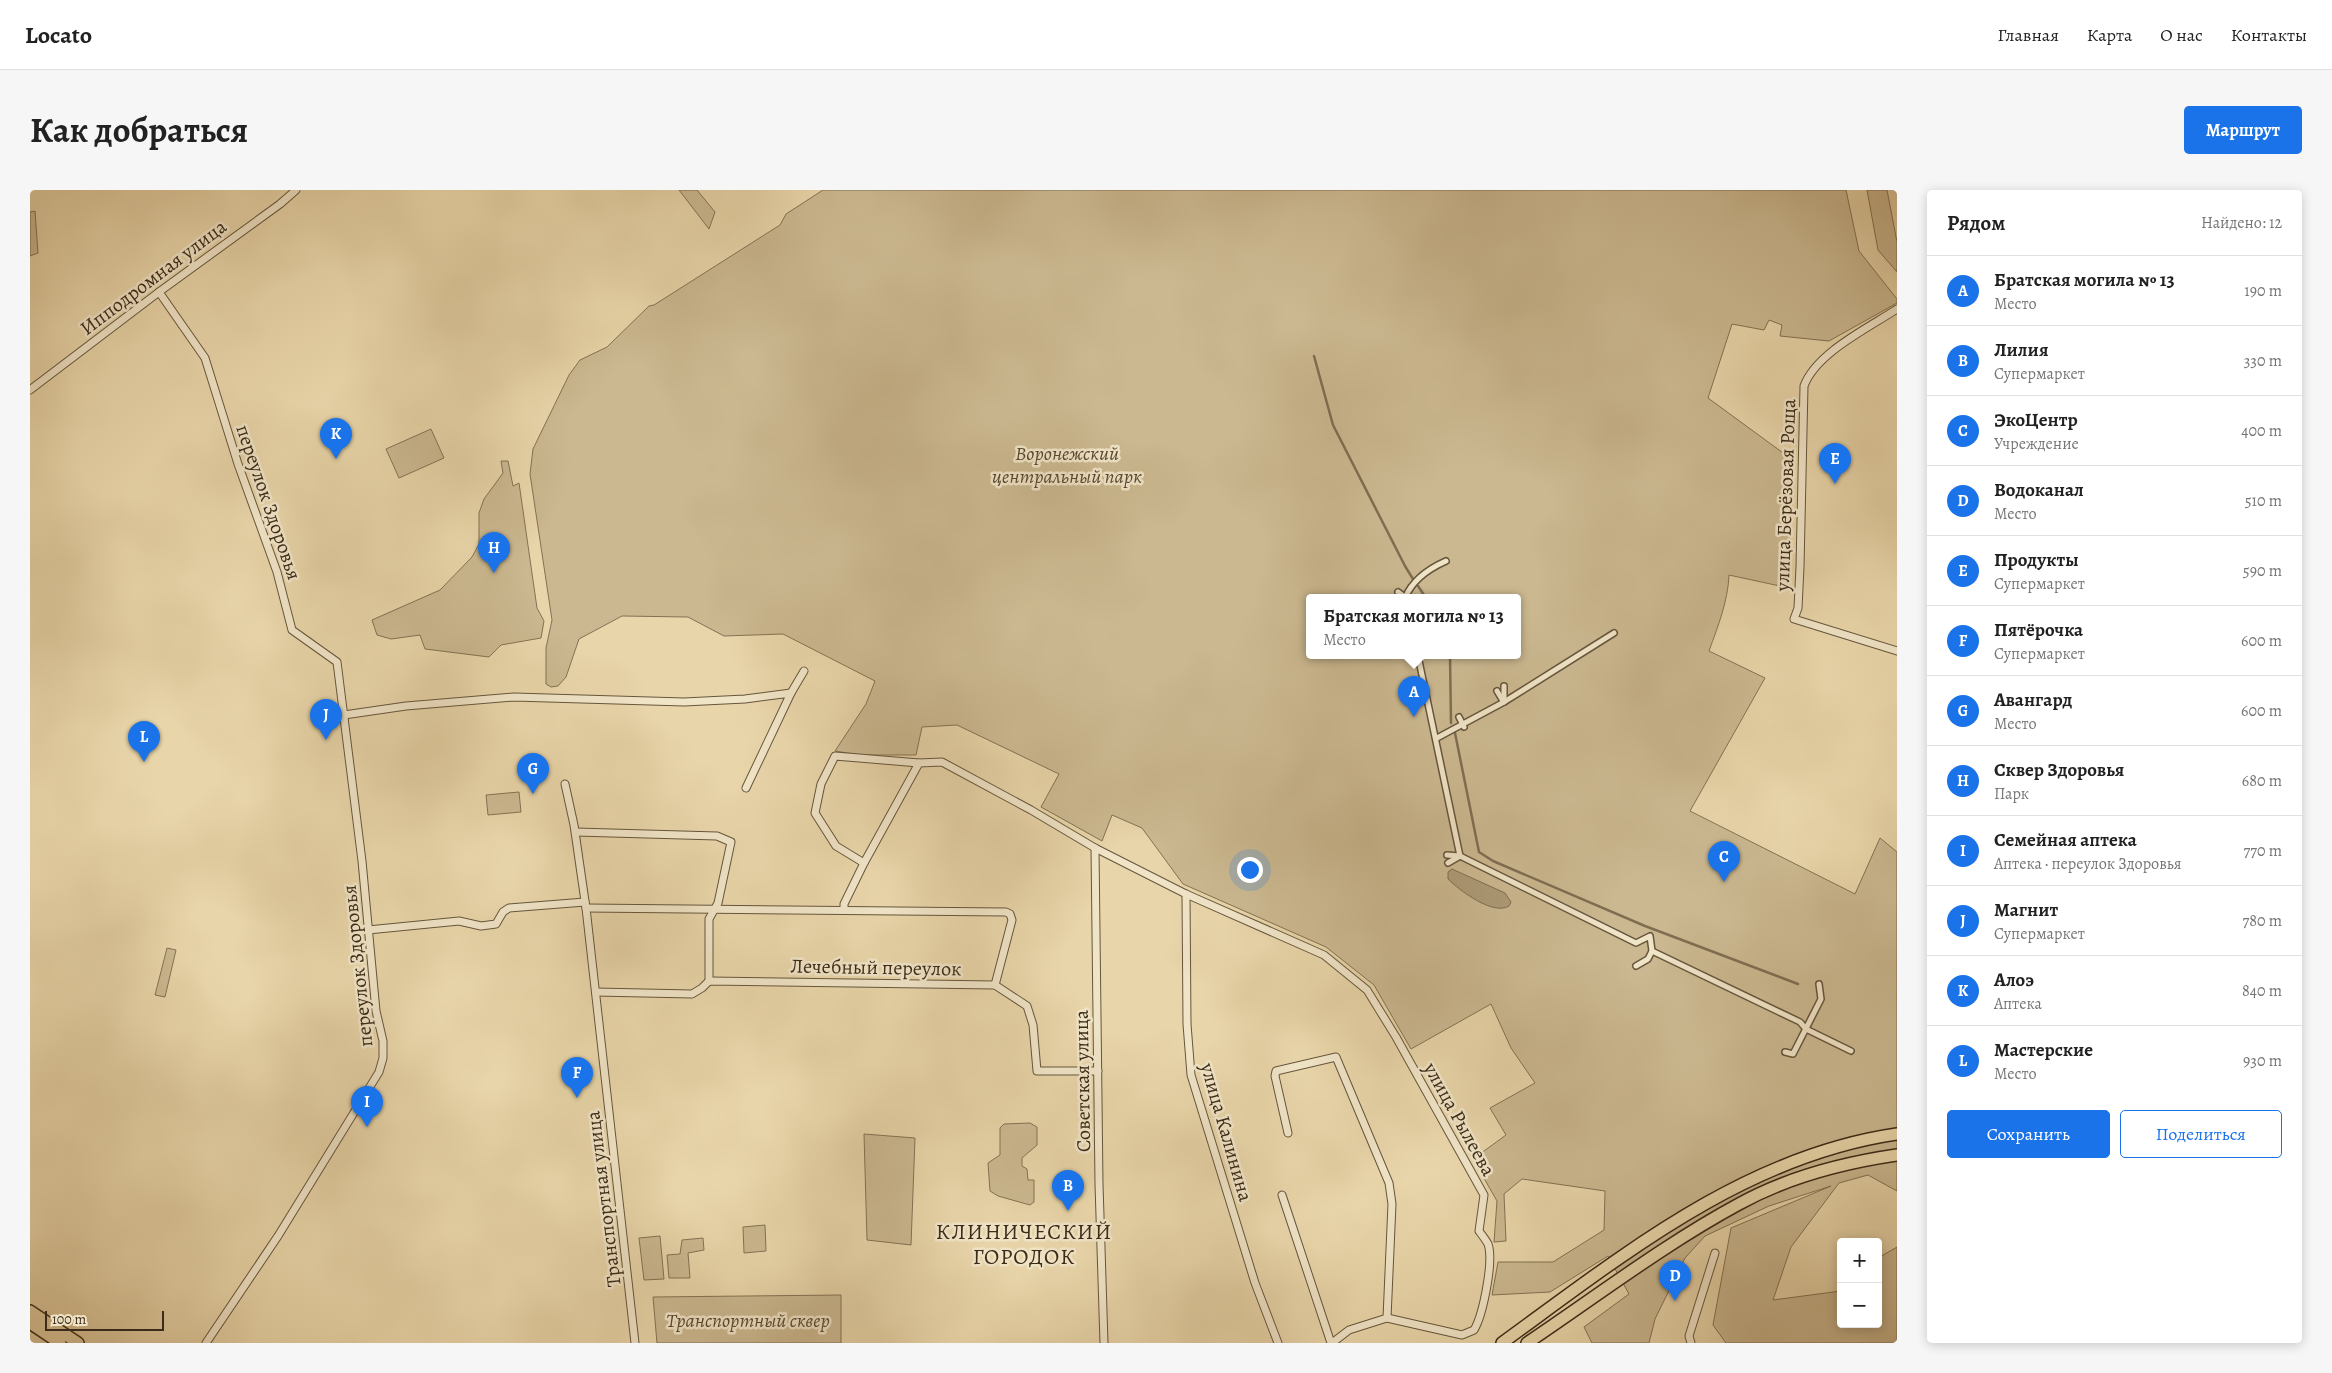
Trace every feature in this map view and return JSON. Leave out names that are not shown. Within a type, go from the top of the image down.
[{"type":"main road","points":[[1502,1343],[1681,1218],[1730,1189],[1781,1165],[1819,1151],[1857,1140],[1897,1134]]},
{"type":"main road","points":[[1527,1343],[1689,1233],[1740,1203],[1788,1182],[1823,1170],[1897,1154]]},
{"type":"main road","points":[[30,1311],[78,1343]]},
{"type":"main road","points":[[30,1323],[60,1343]]},
{"type":"street","name":"Ипподромная улица","points":[[30,390],[158,292],[280,204],[296,190]]},
{"type":"street","name":"переулок Здоровья","points":[[158,292],[205,358],[238,464],[277,572],[292,630],[336,662],[344,714],[376,1011],[383,1040],[383,1058],[379,1072],[278,1236],[206,1343]]},
{"type":"street","name":"улица Берёзовая Роща","points":[[1897,309],[1826,356],[1814,367],[1804,386],[1798,608],[1794,619],[1897,651]]},
{"type":"street","points":[[1407,594],[1410,586],[1435,566],[1446,561]]},
{"type":"street","points":[[1436,738],[1462,722],[1477,718],[1505,703],[1614,633]]},
{"type":"street","points":[[1419,659],[1454,810],[1460,856]]},
{"type":"street","points":[[1421,666],[1429,666]]},
{"type":"street","points":[[746,788],[791,693],[804,672]]},
{"type":"street","points":[[1504,686],[1505,703]]},
{"type":"street","points":[[1497,691],[1505,703]]},
{"type":"street","points":[[344,714],[406,706],[514,697],[684,702],[745,699],[791,693]]},
{"type":"street","name":"улица Рылеева","points":[[864,863],[836,846],[815,813],[821,784],[835,756],[919,763],[942,762],[1096,848],[1186,894],[1324,955],[1367,990],[1396,1036],[1484,1195],[1479,1231],[1488,1244],[1489,1252],[1486,1297],[1474,1330],[1462,1335],[1387,1318]]},
{"type":"street","points":[[844,910],[844,904],[864,863],[919,763]]},
{"type":"street","name":"Транспортная улица","points":[[565,784],[576,832],[586,905],[635,1343]]},
{"type":"street","points":[[576,832],[717,836],[732,842],[718,903],[709,919],[709,981],[692,994],[596,992]]},
{"type":"street","name":"Советская улица","points":[[1096,848],[1099,1184],[1104,1343]]},
{"type":"street","points":[[1446,854],[1460,856],[1492,870],[1636,943],[1650,936],[1652,951],[1648,959],[1636,966]]},
{"type":"street","points":[[1448,863],[1460,856]]},
{"type":"street","name":"улица Калинина","points":[[1186,894],[1188,1034],[1191,1075],[1255,1283],[1278,1343]]},
{"type":"street","points":[[368,930],[460,921],[481,926],[496,924],[503,912],[509,908],[586,905],[714,909],[1006,912],[1010,914],[1012,920],[995,985],[1027,1006],[1033,1025],[1037,1071],[1098,1071]]},
{"type":"street","points":[[1652,951],[1800,1022],[1806,1029],[1851,1051]]},
{"type":"street","name":"Лечебный переулок","points":[[709,981],[995,985]]},
{"type":"street","points":[[1785,1052],[1794,1054],[1821,999],[1818,984]]},
{"type":"street","points":[[1282,1195],[1331,1343],[1349,1330],[1387,1318],[1392,1204],[1389,1183],[1336,1057],[1276,1071],[1275,1076],[1288,1133]]},
{"type":"street","points":[[1690,1343],[1689,1336],[1716,1253]]},
{"type":"green space","points":[[679,190],[697,190],[715,212],[709,229]]},
{"type":"green space","name":"Воронежский центральный парк","points":[[823,190],[1846,190],[1859,251],[1897,299],[1897,303],[1829,341],[1780,336],[1782,325],[1769,320],[1764,330],[1732,324],[1708,398],[1790,458],[1789,588],[1729,575],[1725,604],[1709,651],[1765,678],[1690,811],[1855,894],[1880,838],[1897,852],[1897,1191],[1868,1175],[1839,1183],[1791,1247],[1773,1300],[1837,1292],[1837,1328],[1882,1328],[1882,1256],[1897,1247],[1897,1343],[1726,1343],[1713,1325],[1731,1228],[1831,1186],[1769,1206],[1705,1236],[1685,1258],[1655,1319],[1649,1343],[1592,1343],[1584,1327],[1629,1294],[1608,1256],[1550,1292],[1492,1295],[1498,1262],[1553,1262],[1604,1230],[1605,1191],[1522,1179],[1504,1194],[1506,1241],[1494,1242],[1497,1201],[1473,1159],[1506,1135],[1490,1108],[1535,1083],[1511,1048],[1491,1004],[1411,1049],[1374,985],[1326,947],[1183,884],[1142,828],[1112,815],[1102,841],[1041,807],[1059,774],[957,725],[922,727],[916,755],[860,755],[835,751],[866,704],[875,681],[783,634],[724,636],[688,617],[622,616],[579,639],[566,677],[558,686],[551,687],[546,684],[546,648],[552,620],[530,474],[533,449],[569,375],[580,360],[607,347],[649,306],[654,305],[780,225],[786,214]]},
{"type":"green space","points":[[1867,190],[1887,190],[1897,242],[1897,272],[1878,250]]},
{"type":"green space","points":[[35,211],[38,253],[30,256],[30,212]]},
{"type":"green space","points":[[431,429],[444,458],[399,478],[386,449]]},
{"type":"green space","points":[[501,461],[508,461],[513,486],[519,483],[537,608],[544,621],[541,638],[501,645],[489,657],[425,649],[420,635],[391,639],[377,635],[372,620],[440,590],[472,557],[479,544],[479,513],[484,499],[503,473]]},
{"type":"green space","points":[[519,792],[521,812],[488,815],[486,795]]},
{"type":"green space","points":[[167,948],[176,950],[165,997],[155,995]]},
{"type":"green space","points":[[1030,1123],[1037,1127],[1037,1145],[1022,1158],[1022,1166],[1027,1169],[1028,1180],[1034,1180],[1034,1202],[1030,1205],[998,1196],[990,1191],[988,1163],[1000,1155],[1000,1128],[1004,1124]]},
{"type":"green space","points":[[864,1134],[915,1138],[911,1245],[867,1240]]},
{"type":"green space","points":[[765,1225],[766,1251],[744,1253],[743,1227]]},
{"type":"green space","points":[[660,1236],[664,1279],[644,1280],[639,1238]]},
{"type":"green space","points":[[703,1238],[704,1250],[688,1253],[690,1278],[669,1278],[667,1255],[680,1254],[682,1240]]},
{"type":"green space","name":"Транспортный сквер","points":[[841,1295],[841,1343],[657,1343],[653,1297]]},
{"type":"shaded area","points":[[1452,869],[1505,893],[1511,902],[1509,906],[1494,908],[1468,895],[1448,879],[1448,872]]},
{"type":"waterway","points":[[1314,356],[1333,425],[1413,579]]},
{"type":"waterway","points":[[1418,586],[1423,594]]},
{"type":"waterway","points":[[1450,659],[1451,723]]},
{"type":"waterway","points":[[1455,733],[1479,852],[1493,861],[1645,926],[1798,984]]},
{"type":"place","name":"Алоэ","points":[[336,459]]},
{"type":"place","name":"Продукты","points":[[1835,484]]},
{"type":"place","name":"Сквер Здоровья","points":[[494,573]]},
{"type":"place","name":"Братская могила № 13","points":[[1414,717]]},
{"type":"place","name":"Магнит","points":[[326,740]]},
{"type":"place","name":"Мастерские","points":[[144,762]]},
{"type":"place","name":"Авангард","points":[[533,794]]},
{"type":"place","name":"ЭкоЦентр","points":[[1724,882]]},
{"type":"place","name":"Пятёрочка","points":[[577,1098]]},
{"type":"place","name":"Семейная аптека","points":[[367,1127]]},
{"type":"place","name":"Лилия","points":[[1068,1211]]},
{"type":"place","name":"Водоканал","points":[[1675,1301]]},
{"type":"district","name":"КЛИНИЧЕСКИЙ ГОРОДОК","points":[[1024,1244]]}]
